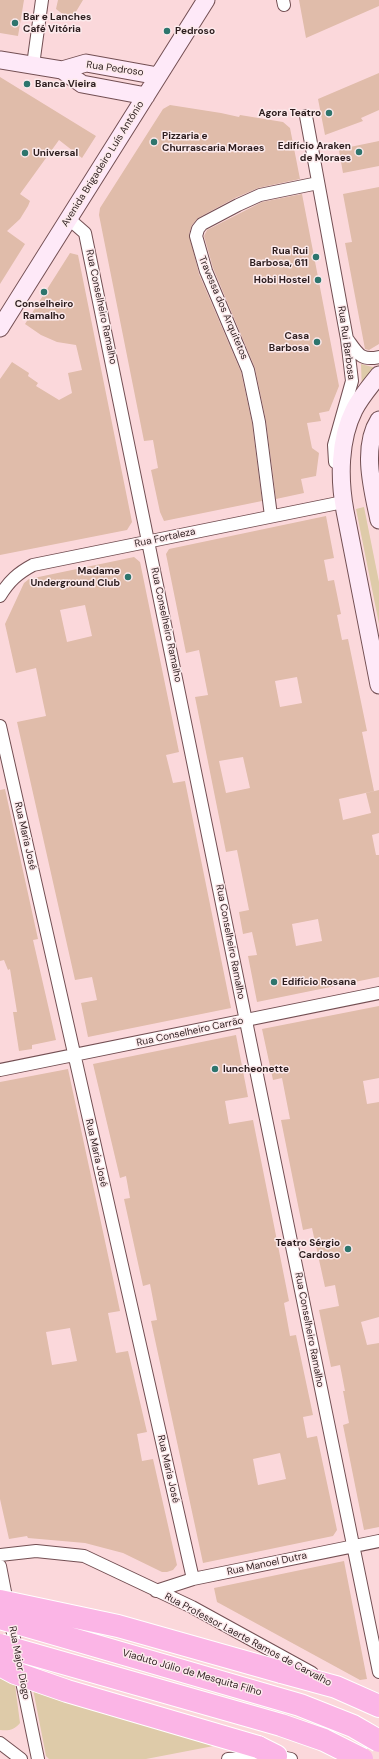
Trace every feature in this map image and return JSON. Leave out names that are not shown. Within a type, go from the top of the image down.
[{"type":"highway","points":[[0,1601],[118,1626],[336,1687],[378,1701]]},
{"type":"highway","name":"Viaduto Júlio de Mesquita Filho","points":[[0,1618],[300,1705],[353,1726],[379,1741]]},
{"type":"highway","points":[[0,1645],[281,1725],[324,1740],[362,1759]]},
{"type":"highway","points":[[0,1665],[15,1673],[67,1691],[275,1754]]},
{"type":"main road","name":"Avenida Brigadeiro Luís Antônio","points":[[0,328],[206,0]]},
{"type":"main road","name":"Rua Pedroso","points":[[0,60],[62,70],[86,63],[158,76]]},
{"type":"main road","points":[[62,70],[82,84],[146,96]]},
{"type":"main road","points":[[341,484],[344,437],[354,410],[379,375]]},
{"type":"main road","points":[[379,420],[370,446],[379,520]]},
{"type":"main road","name":"Rua Rui Barbosa","points":[[341,484],[343,502],[379,685]]},
{"type":"street","points":[[33,66],[42,0]]},
{"type":"street","name":"Rua Rui Barbosa","points":[[306,116],[347,339],[352,381],[348,401],[334,445],[335,473],[341,484]]},
{"type":"street","name":"Travessa dos Arquitetos","points":[[271,516],[259,422],[248,370],[206,270],[196,236],[198,229],[202,224],[238,205],[260,196],[318,183]]},
{"type":"street","name":"Rua Conselheiro Ramalho","points":[[69,219],[85,233],[379,1672]]},
{"type":"street","points":[[347,339],[363,357],[370,359],[379,357]]},
{"type":"street","name":"Rua Fortaleza","points":[[0,596],[14,577],[33,565],[343,502]]},
{"type":"street","name":"Rua Maria José","points":[[0,726],[193,1579]]},
{"type":"street","name":"Rua Conselheiro Carrão","points":[[0,1070],[379,993]]},
{"type":"street","name":"Rua Manoel Dutra","points":[[156,1590],[193,1579],[379,1541]]},
{"type":"street","name":"Rua Professor Laerte Ramos de Carvalho","points":[[0,1555],[36,1551],[84,1556],[192,1607],[336,1687]]},
{"type":"street","name":"Rua Major Diogo","points":[[0,1566],[38,1759]]},
{"type":"street","points":[[0,1743],[21,1759]]},
{"type":"street","points":[[228,1759],[275,1754]]},
{"type":"shaded area","points":[[361,364],[376,368],[362,393]]},
{"type":"shaded area","points":[[364,507],[379,582],[379,624],[356,509]]},
{"type":"shaded area","points":[[0,1674],[11,1680],[15,1685],[20,1723],[13,1729],[9,1730],[0,1730]]},
{"type":"shaded area","points":[[32,1684],[106,1714],[224,1744],[146,1759],[49,1759],[46,1756]]},
{"type":"building","points":[[0,0],[24,0],[18,36],[0,33]]},
{"type":"building","points":[[58,0],[83,0],[71,20],[56,9]]},
{"type":"building","points":[[299,0],[379,0],[379,6],[306,38]]},
{"type":"building","points":[[379,73],[379,110],[361,118],[363,121],[325,135],[318,99]]},
{"type":"building","points":[[0,77],[96,136],[82,158],[59,140],[20,194],[30,201],[20,219],[7,231],[25,244],[0,284]]},
{"type":"building","points":[[170,105],[239,117],[240,115],[283,122],[290,128],[300,179],[258,188],[235,198],[198,218],[192,225],[189,234],[199,274],[241,372],[252,423],[262,501],[164,521],[160,512],[151,470],[158,468],[153,440],[144,441],[99,215],[100,208],[163,109]]},
{"type":"building","name":"Edifício Araken de Moraes","points":[[379,141],[379,166],[343,173],[338,145],[349,143],[350,147]]},
{"type":"building","points":[[379,187],[379,344],[369,350],[365,349],[345,243],[352,242],[343,194]]},
{"type":"building","points":[[302,194],[339,386],[329,411],[319,413],[321,421],[307,423],[312,448],[319,453],[316,476],[301,479],[304,493],[276,499],[266,421],[255,368],[213,268],[204,236],[207,230],[262,202]]},
{"type":"building","points":[[70,253],[78,255],[132,522],[127,530],[0,555],[0,379],[12,362],[29,373],[28,376],[38,383],[36,386],[59,400],[72,393],[68,373],[82,370],[76,345],[57,342],[41,335],[25,324]]},
{"type":"building","points":[[326,516],[334,558],[324,560],[328,581],[334,580],[341,614],[337,615],[342,640],[348,639],[367,731],[362,732],[374,791],[339,799],[343,820],[371,813],[366,793],[379,790],[379,833],[372,835],[376,855],[379,855],[379,977],[257,1002],[248,956],[257,955],[252,932],[243,934],[239,912],[249,910],[237,850],[226,852],[195,697],[208,695],[199,650],[186,653],[166,554],[169,549]],"holes":[[[297,677],[302,703],[280,707],[275,681]],[[243,757],[250,788],[226,793],[219,761]],[[318,919],[322,941],[296,946],[292,924]]]},
{"type":"building","points":[[134,557],[140,562],[179,752],[166,755],[173,783],[185,781],[231,1008],[88,1037],[81,1003],[97,1000],[92,977],[75,980],[17,722],[46,716],[36,668],[16,673],[5,624],[24,583],[29,579]],"holes":[[[85,605],[92,636],[67,642],[60,610]]]},
{"type":"building","points":[[5,789],[38,939],[33,940],[56,1040],[32,1045],[32,1049],[19,1051],[13,1012],[17,1012],[10,969],[8,970],[4,960],[0,961],[0,790]]},
{"type":"building","points":[[379,1006],[379,1078],[363,1081],[367,1104],[379,1102],[379,1317],[361,1322],[367,1345],[379,1343],[379,1527],[364,1530],[343,1425],[349,1423],[340,1365],[331,1367],[319,1310],[339,1306],[335,1285],[325,1287],[312,1228],[303,1230],[281,1120],[290,1119],[282,1078],[273,1080],[262,1029]]},
{"type":"building","points":[[236,1035],[248,1097],[225,1101],[229,1124],[253,1120],[289,1301],[284,1303],[290,1336],[296,1335],[313,1415],[303,1417],[307,1438],[317,1436],[337,1530],[333,1536],[203,1563],[151,1321],[157,1320],[150,1284],[143,1286],[124,1199],[130,1198],[126,1176],[120,1178],[93,1064]],"holes":[[[280,1453],[286,1479],[258,1485],[253,1459]]]},
{"type":"building","points":[[68,1069],[120,1311],[108,1313],[116,1353],[128,1351],[147,1432],[137,1434],[142,1461],[153,1459],[177,1565],[173,1570],[162,1572],[123,1553],[85,1543],[28,1538],[27,1536],[9,1539],[0,1499],[0,1082]],"holes":[[[70,1328],[77,1361],[52,1365],[46,1332]]]},
{"type":"building","points":[[344,1561],[367,1679],[360,1680],[217,1602],[214,1588]]},
{"type":"place","name":"Bar e Lanches Café Vitória","points":[[15,23]]},
{"type":"place","name":"Pedroso","points":[[167,31]]},
{"type":"place","name":"Banca Vieira","points":[[27,84]]},
{"type":"place","name":"Agora Teatro","points":[[329,113]]},
{"type":"place","name":"Pizzaria e Churrascaria Moraes","points":[[154,142]]},
{"type":"place","name":"Edifício Araken de Moraes","points":[[359,152]]},
{"type":"place","name":"Universal","points":[[25,153]]},
{"type":"place","name":"Rua Rui Barbosa, 611","points":[[316,257]]},
{"type":"place","name":"Hobi Hostel","points":[[318,280]]},
{"type":"place","name":"Conselheiro Ramalho","points":[[44,292]]},
{"type":"place","name":"Casa Barbosa","points":[[317,342]]},
{"type":"place","name":"Madame Underground Club","points":[[128,577]]},
{"type":"place","name":"Edifício Rosana","points":[[274,982]]},
{"type":"place","name":"luncheonette","points":[[215,1069]]},
{"type":"place","name":"Teatro Sérgio Cardoso","points":[[348,1249]]}]
